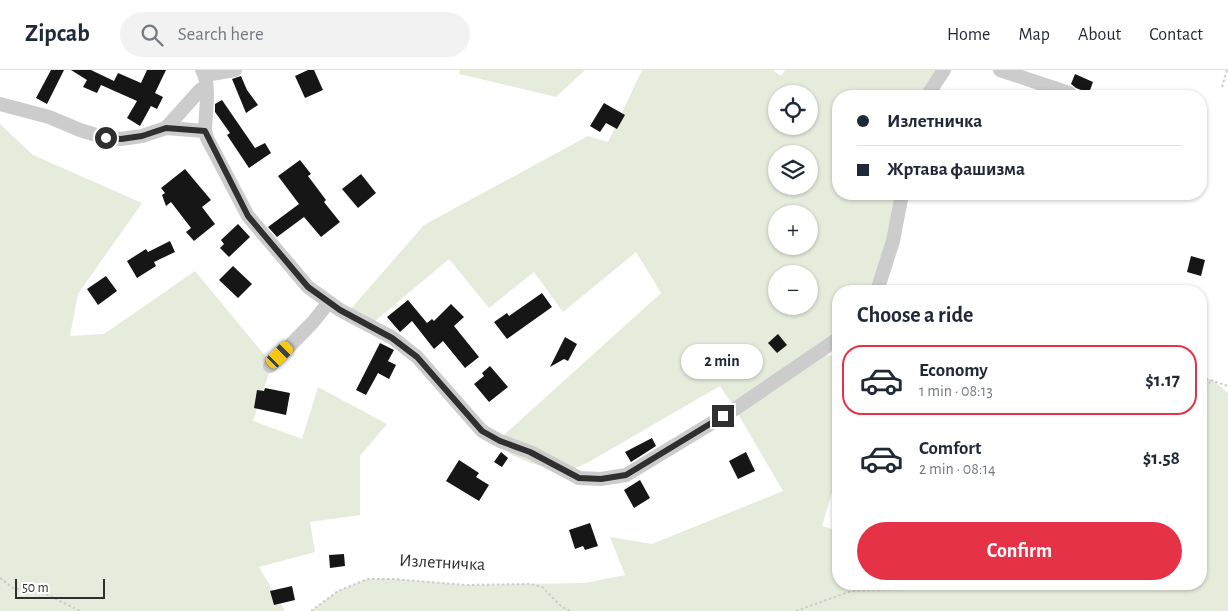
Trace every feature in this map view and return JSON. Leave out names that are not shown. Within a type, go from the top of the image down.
[{"type":"street","points":[[205,77],[235,70]]},
{"type":"street","points":[[931,90],[944,70]]},
{"type":"street","points":[[1000,70],[1060,90]]},
{"type":"street","points":[[166,128],[200,90],[205,77]]},
{"type":"street","points":[[205,77],[205,131],[248,216],[308,287],[340,310],[392,338],[417,357],[482,431],[500,441],[530,452],[579,478],[601,479],[626,475],[735,409],[832,343]]},
{"type":"street","points":[[0,104],[50,117],[80,130],[106,138],[121,139],[142,136],[166,128],[205,131]]},
{"type":"street","points":[[879,285],[893,241],[901,200]]},
{"type":"street","points":[[270,366],[330,302]]},
{"type":"path","points":[[1222,87],[1227,70]]},
{"type":"path","points":[[1207,378],[1228,386]]},
{"type":"path","points":[[1207,385],[1213,380]]},
{"type":"path","points":[[0,578],[13,588],[46,594],[80,611]]},
{"type":"path","name":"Излетничка","points":[[311,611],[338,590],[368,579],[466,584],[531,584],[542,587],[562,607],[570,611]]},
{"type":"path","points":[[796,611],[851,591],[876,590]]},
{"type":"green space","points":[[460,70],[585,70],[556,97],[459,74]]},
{"type":"green space","points":[[642,70],[773,70],[781,76],[785,70],[944,70],[931,90],[832,90],[832,200],[900,200],[879,285],[832,285],[832,343],[816,353],[832,356],[832,492],[822,526],[832,529],[832,590],[1207,590],[1207,378],[1213,380],[1228,393],[1228,611],[311,611],[338,591],[368,579],[393,579],[466,585],[585,583],[625,575],[610,537],[652,544],[783,491],[720,386],[587,463],[565,472],[531,463],[512,455],[496,442],[661,293],[636,252],[563,312],[534,272],[489,308],[449,259],[374,322],[349,311],[424,225],[588,136],[608,142]]},
{"type":"green space","points":[[0,124],[33,155],[142,203],[78,294],[70,336],[104,334],[195,271],[272,364],[253,421],[302,439],[318,387],[387,424],[360,456],[360,515],[310,522],[315,552],[259,567],[285,611],[0,611]]},
{"type":"building","points":[[51,70],[64,70],[47,104],[36,98]]},
{"type":"building","points":[[71,70],[91,70],[114,81],[118,73],[141,83],[147,70],[166,70],[155,93],[163,97],[157,109],[151,106],[140,126],[127,118],[137,101],[101,85],[97,93],[83,87],[87,80]]},
{"type":"building","points":[[308,70],[314,70],[323,90],[305,98],[295,76]]},
{"type":"building","points":[[1075,74],[1093,82],[1090,90],[1081,90],[1071,84]]},
{"type":"building","points":[[241,76],[247,90],[258,105],[246,113],[232,79]]},
{"type":"building","points":[[222,100],[255,148],[265,143],[271,153],[249,168],[227,135],[230,133],[215,112],[215,104]]},
{"type":"building","points":[[604,103],[625,115],[617,129],[606,123],[600,132],[590,126]]},
{"type":"building","points":[[300,160],[311,174],[308,176],[326,200],[324,202],[340,222],[321,237],[304,217],[277,237],[268,227],[299,204],[278,176]]},
{"type":"building","points":[[185,169],[211,200],[202,207],[215,224],[194,241],[186,232],[191,228],[171,202],[166,206],[162,195],[165,193],[161,188]]},
{"type":"building","points":[[361,174],[376,193],[358,208],[342,189]]},
{"type":"building","points":[[238,224],[250,237],[229,257],[220,248],[224,244],[221,240]]},
{"type":"building","points":[[170,241],[175,252],[154,262],[156,266],[137,278],[127,261],[146,249],[148,252]]},
{"type":"building","points":[[1191,256],[1205,260],[1201,276],[1187,272]]},
{"type":"building","points":[[233,266],[252,284],[238,298],[219,280]]},
{"type":"building","points":[[106,276],[117,291],[98,305],[87,289]]},
{"type":"building","points":[[542,293],[552,307],[507,339],[494,322],[507,313],[509,316]]},
{"type":"building","points":[[408,300],[427,323],[432,319],[434,321],[451,304],[464,317],[454,326],[479,357],[465,368],[443,341],[434,349],[412,321],[400,332],[387,317]]},
{"type":"building","points":[[778,334],[787,345],[777,353],[768,343]]},
{"type":"building","points":[[565,337],[577,344],[568,361],[564,359],[550,367]]},
{"type":"building","points":[[380,343],[394,350],[388,361],[396,365],[389,379],[378,373],[366,395],[356,390]]},
{"type":"building","points":[[490,366],[508,387],[489,402],[474,384],[484,376],[482,373]]},
{"type":"building","points":[[265,388],[290,393],[286,415],[254,408],[257,390],[264,391]]},
{"type":"building","points":[[652,438],[656,446],[631,462],[625,452]]},
{"type":"building","points":[[501,452],[508,458],[502,467],[494,462]]},
{"type":"building","points":[[746,452],[755,471],[738,479],[729,461]]},
{"type":"building","points":[[459,460],[479,473],[476,477],[489,485],[479,501],[446,481]]},
{"type":"building","points":[[640,480],[650,498],[634,508],[624,490]]},
{"type":"building","points":[[590,523],[598,546],[585,550],[583,546],[575,549],[569,530]]},
{"type":"building","points":[[344,554],[345,566],[330,568],[329,555]]},
{"type":"building","points":[[292,586],[295,600],[274,605],[270,591]]},
{"type":"route","points":[[106,138],[121,139],[142,136],[166,128],[205,131],[248,216],[308,287],[340,310],[392,338],[417,357],[482,431],[500,441],[530,452],[579,478],[601,479],[626,475],[723,416]]}]
